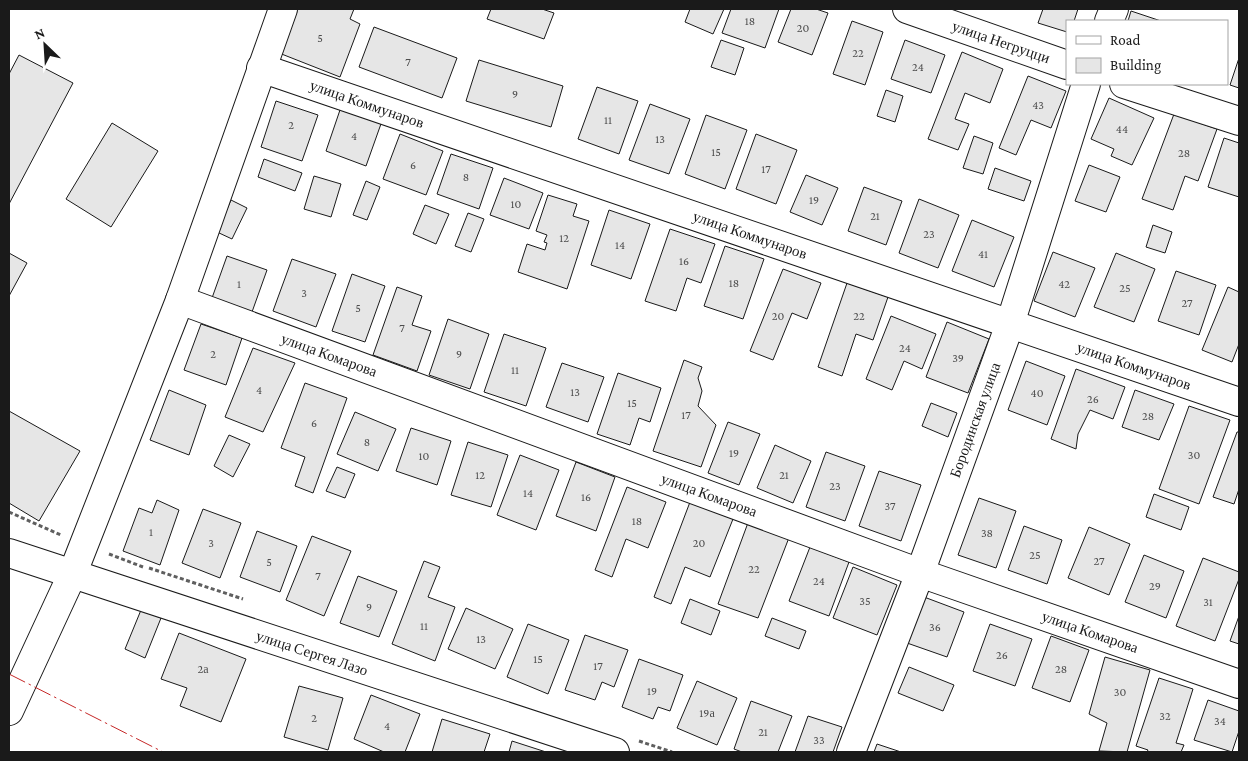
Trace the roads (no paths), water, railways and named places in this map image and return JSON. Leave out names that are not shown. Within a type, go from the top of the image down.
[{"type":"street","points":[[9,711],[72,575],[180,300],[283,9]]},
{"type":"street","name":"улица Негруцци","points":[[907,9],[1066,65]]},
{"type":"street","name":"улица Коммунаров","points":[[262,68],[1239,402]]},
{"type":"street","name":"Бородинская улица","points":[[851,752],[920,573],[1010,324],[1086,85]]},
{"type":"street","points":[[1127,85],[1239,121]]},
{"type":"street","name":"улица Комарова","points":[[180,300],[920,573],[1239,684]]},
{"type":"street","name":"улица Сергея Лазо","points":[[9,553],[615,752]]}]
